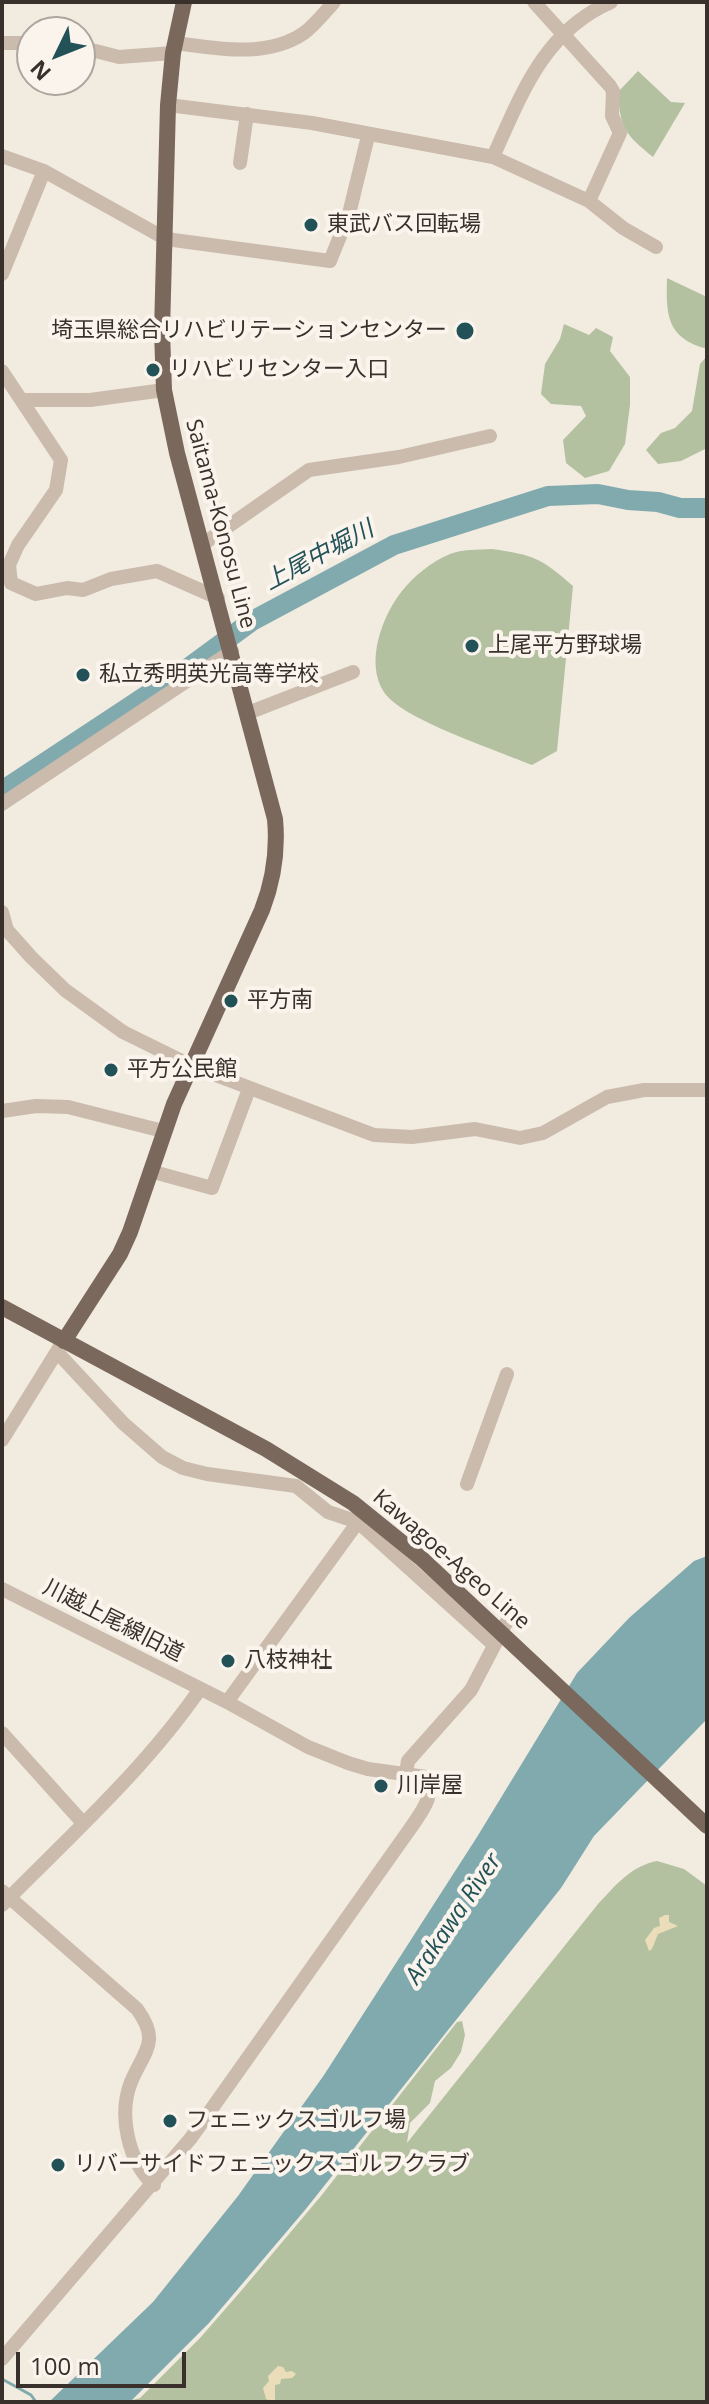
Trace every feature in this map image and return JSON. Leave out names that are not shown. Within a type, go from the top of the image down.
[{"type":"main road","name":"Saitama-Konosu Line","points":[[60,1347],[120,1254],[130,1232],[163,1131],[262,910],[276,863],[275,819],[172,434],[164,390],[162,331],[168,105],[174,48],[184,2]]},
{"type":"main road","name":"Kawagoe-Ageo Line","points":[[2,1307],[60,1347],[266,1449],[353,1503],[431,1567],[707,1826]]},
{"type":"street","points":[[96,51],[119,57],[174,48],[234,50],[265,47],[305,33],[334,2]]},
{"type":"street","points":[[534,2],[613,91],[612,116],[620,133],[589,201]]},
{"type":"street","points":[[493,157],[521,94],[562,34],[592,10],[611,2]]},
{"type":"street","points":[[168,105],[312,123],[368,136],[493,157],[589,201],[623,228],[656,247]]},
{"type":"street","points":[[240,163],[247,114]]},
{"type":"street","points":[[2,156],[44,171],[166,239],[330,261],[349,214],[368,136]]},
{"type":"street","points":[[2,274],[44,171]]},
{"type":"street","points":[[2,371],[61,460],[56,490],[18,545],[9,565],[11,583],[36,594],[67,588],[83,590],[111,579],[157,571],[218,598]]},
{"type":"street","points":[[22,400],[90,400],[164,390]]},
{"type":"street","points":[[203,544],[309,470],[399,457],[490,436]]},
{"type":"street","points":[[2,804],[229,642]]},
{"type":"street","points":[[248,713],[353,672]]},
{"type":"street","points":[[2,912],[7,930],[31,957],[65,990],[123,1032],[192,1066],[374,1135],[394,1137],[475,1129],[520,1138],[543,1133],[607,1097],[644,1090],[707,1090]]},
{"type":"street","points":[[150,1171],[212,1188],[249,1089]]},
{"type":"street","points":[[2,1111],[36,1106],[68,1107],[163,1131]]},
{"type":"street","points":[[2,1440],[60,1347],[123,1423],[174,1464],[220,1477],[296,1486],[328,1512],[358,1522],[493,1644]]},
{"type":"street","points":[[467,1484],[507,1374]]},
{"type":"street","points":[[227,1702],[358,1522]]},
{"type":"street","name":"川越上尾線旧道","points":[[2,1589],[227,1702],[308,1747],[348,1763],[426,1777],[430,1784],[430,1792],[412,1826],[222,2098],[154,2185]]},
{"type":"street","points":[[406,1773],[408,1761],[471,1690],[506,1623]]},
{"type":"street","points":[[2,2359],[154,2185],[135,2162],[127,2127],[128,2093],[147,2052],[150,2039],[148,2027],[137,2009],[4,1898],[137,1771],[174,1728],[200,1689]]},
{"type":"street","points":[[5,1742],[83,1823]]},
{"type":"green space","points":[[638,71],[671,102],[685,103],[653,157],[630,136],[620,115],[618,92]]},
{"type":"green space","points":[[667,278],[707,297],[707,349],[683,338],[671,323]]},
{"type":"green space","points":[[564,324],[589,335],[596,328],[613,337],[610,351],[630,377],[625,444],[609,471],[585,478],[566,463],[563,440],[586,416],[581,406],[551,404],[541,394],[545,364],[560,339]]},
{"type":"green space","points":[[707,356],[707,448],[681,461],[658,464],[646,450],[661,433],[675,428],[692,411],[700,364]]},
{"type":"green space","name":"上尾平方野球場","points":[[492,549],[536,559],[573,586],[557,751],[532,765],[416,717],[389,698],[377,673],[376,659],[382,629],[394,602],[407,585],[430,565],[450,554]]},
{"type":"green space","name":"リバーサイドフェニックスゴルフクラブ","points":[[657,1861],[684,1869],[707,1886],[707,2402],[125,2402],[140,2398],[200,2338],[321,2196],[457,2022],[462,2021],[465,2035],[461,2052],[451,2068],[435,2081],[430,2103],[410,2123],[407,2143],[598,1904],[632,1872]]},
{"type":"sand","points":[[669,1915],[669,1922],[678,1926],[658,1934],[649,1951],[645,1940],[654,1928],[660,1926],[659,1918]]},
{"type":"sand","points":[[278,2366],[296,2374],[292,2378],[281,2379],[280,2384],[275,2385],[275,2402],[266,2399],[263,2388],[269,2381],[268,2376]]},
{"type":"water","name":"Arakawa River","points":[[707,1556],[707,1719],[594,1836],[561,1888],[305,2210],[209,2323],[130,2402],[49,2402],[153,2302],[238,2196],[324,2075],[477,1837],[577,1673],[629,1618],[694,1561]]},
{"type":"waterway","name":"上尾中堀川","points":[[2,791],[188,668],[252,621],[394,545],[548,496],[598,494],[680,508],[707,508]]},
{"type":"waterway","points":[[2,2379],[31,2395],[36,2402]]},
{"type":"place","name":"東武バス回転場","points":[[311,225]]},
{"type":"place","name":"埼玉県総合リハビリテーションセンター","points":[[465,331]]},
{"type":"place","name":"リハビリセンター入口","points":[[153,370]]},
{"type":"place","name":"上尾平方野球場","points":[[472,646]]},
{"type":"place","name":"私立秀明英光高等学校","points":[[83,675]]},
{"type":"place","name":"平方南","points":[[231,1001]]},
{"type":"place","name":"平方公民館","points":[[111,1070]]},
{"type":"place","name":"八枝神社","points":[[228,1661]]},
{"type":"place","name":"川岸屋","points":[[381,1786]]},
{"type":"place","name":"フェニックスゴルフ場","points":[[170,2121]]},
{"type":"place","name":"リバーサイドフェニックスゴルフクラブ","points":[[58,2165]]}]
